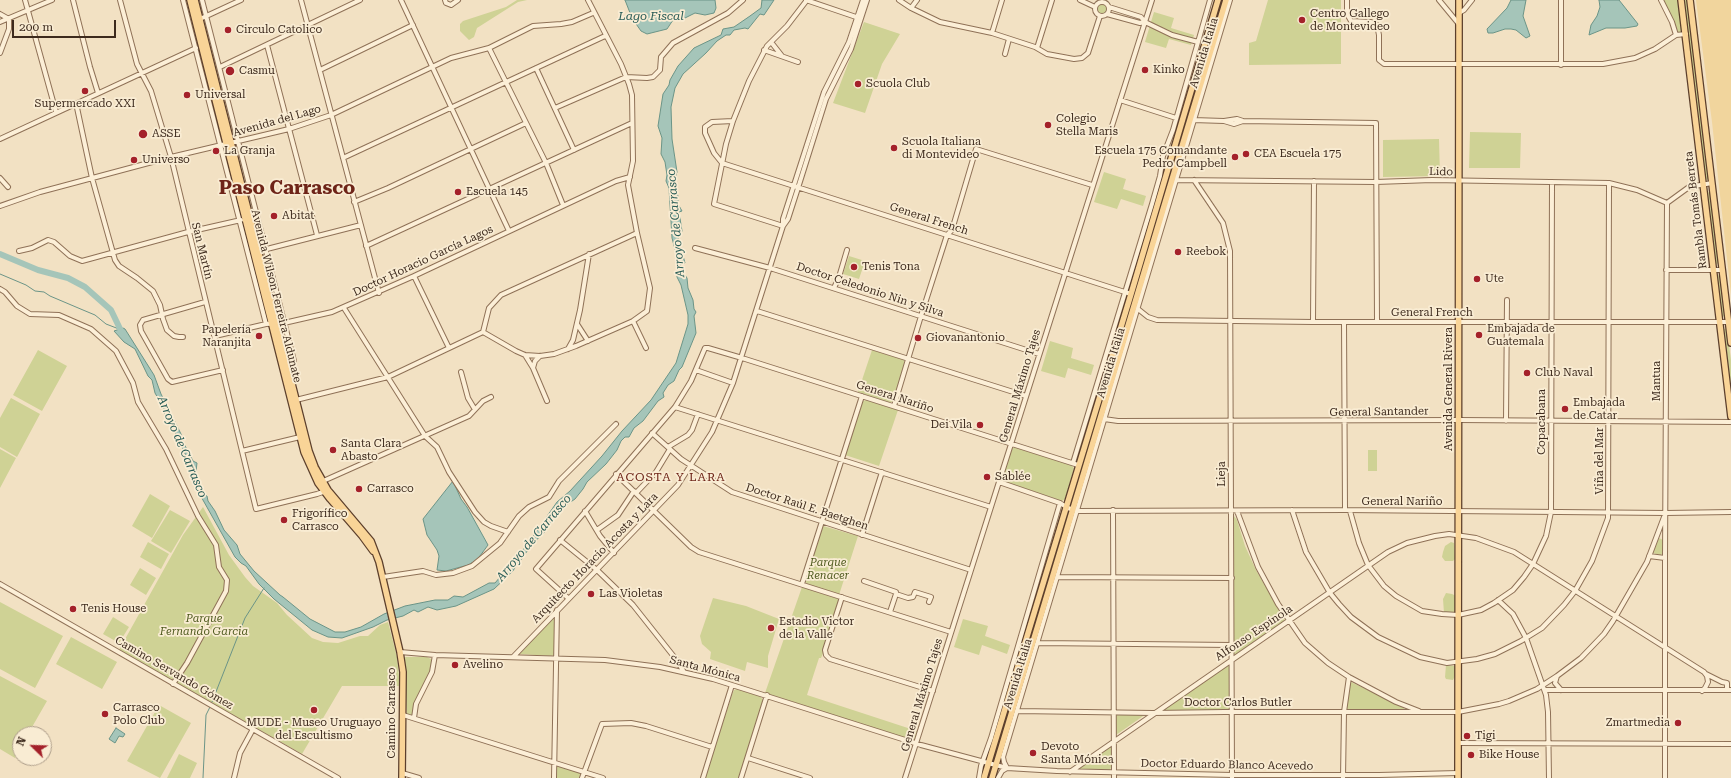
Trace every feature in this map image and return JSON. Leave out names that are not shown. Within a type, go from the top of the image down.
[{"type":"main road","name":"Avenida Wilson Ferreira Aldunate","points":[[190,0],[309,451],[321,482]]},
{"type":"main road","name":"Avenida Wilson Ferreira Aldunate","points":[[195,0],[227,144],[262,251],[275,323],[300,437],[307,460],[326,491],[375,554],[383,577],[388,602]]},
{"type":"main road","name":"Avenida Italia","points":[[984,778],[1018,656],[1066,507],[1076,464],[1218,0]]},
{"type":"main road","name":"Avenida Italia","points":[[990,778],[1006,742],[1075,510],[1076,498],[1102,418],[1174,180],[1226,0]]},
{"type":"main road","name":"Avenida General Rivera","points":[[1458,776],[1459,0]]},
{"type":"main road","name":"Rambla Tomás Berreta","points":[[1681,0],[1731,417]]},
{"type":"main road","name":"Rambla Tomás Berreta","points":[[1690,0],[1731,343]]},
{"type":"main road","name":"Camino Carrasco","points":[[388,602],[400,652],[403,672],[402,775]]},
{"type":"main road","points":[[994,739],[994,760],[996,763]]},
{"type":"main road","points":[[989,764],[990,778]]},
{"type":"street","points":[[24,0],[56,112]]},
{"type":"street","points":[[0,22],[52,0]]},
{"type":"street","points":[[73,0],[98,93]]},
{"type":"street","name":"San Martín","points":[[120,0],[137,64],[151,91],[170,157],[205,302],[215,336],[256,509],[326,491]]},
{"type":"street","name":"Avenida Wilson Ferreira Aldunate","points":[[183,0],[196,48],[227,144],[240,220],[266,324]]},
{"type":"street","name":"Avenida Wilson Ferreira Aldunate","points":[[202,0],[239,142],[262,251],[294,361]]},
{"type":"street","points":[[200,19],[241,0]]},
{"type":"street","points":[[301,0],[379,293]]},
{"type":"street","points":[[220,67],[360,0]]},
{"type":"street","points":[[401,0],[509,231]]},
{"type":"street","points":[[445,0],[446,3],[451,5],[458,0]]},
{"type":"street","points":[[483,332],[505,346],[525,355],[540,356],[554,354],[568,349],[633,321],[647,311],[650,288],[637,233],[628,185],[633,161],[632,95],[626,76],[588,0]]},
{"type":"street","points":[[555,108],[626,76],[647,78],[653,77],[660,70],[661,57],[673,43],[728,13],[743,0]]},
{"type":"street","points":[[783,226],[714,204],[722,163],[733,121],[749,81],[764,50],[787,26],[806,0],[859,18]]},
{"type":"street","name":"Arquitecto Horacio Acosta y Lara","points":[[859,18],[863,0]]},
{"type":"street","name":"Arquitecto Horacio Acosta y Lara","points":[[513,657],[557,609],[614,553],[678,486],[718,421],[742,358],[783,226],[788,219],[824,92],[868,0]]},
{"type":"street","points":[[899,0],[926,16],[948,24],[992,33],[1037,48],[1047,54],[1079,59],[1087,55],[1100,16]]},
{"type":"street","points":[[911,8],[917,0]]},
{"type":"street","points":[[992,33],[1002,0]]},
{"type":"street","points":[[1037,48],[1052,0]]},
{"type":"street","points":[[1080,0],[1095,7],[1096,12],[1100,16]]},
{"type":"street","name":"General Máximo Tajes","points":[[905,778],[1012,443],[1092,185],[1152,0]]},
{"type":"street","name":"Avenida Italia","points":[[1163,177],[1163,156],[1176,118],[1210,0]]},
{"type":"street","name":"Avenida Italia","points":[[1192,120],[1230,0]]},
{"type":"street","points":[[1346,0],[1347,14],[1351,20],[1371,22],[1377,25],[1379,35],[1379,60],[1384,64],[1603,64],[1630,60],[1655,49],[1676,35],[1686,34]]},
{"type":"street","points":[[1439,0],[1458,23]]},
{"type":"street","points":[[1459,13],[1464,10],[1472,0]]},
{"type":"street","points":[[1561,0],[1561,65]]},
{"type":"street","points":[[1661,0],[1672,22],[1676,35]]},
{"type":"street","points":[[1095,7],[1099,2],[1105,1],[1109,7],[1140,17],[1145,22],[1172,35],[1198,42]]},
{"type":"street","points":[[1107,14],[1109,7]]},
{"type":"street","name":"Avenida del Lago","points":[[0,206],[40,192],[170,157],[239,142],[289,129],[331,115],[462,53],[489,48],[533,26],[572,22],[594,13]]},
{"type":"street","points":[[0,14],[9,19]]},
{"type":"street","points":[[1100,16],[1107,14],[1140,24],[1145,22]]},
{"type":"street","points":[[0,53],[9,29],[9,19]]},
{"type":"street","points":[[320,70],[413,25]]},
{"type":"street","points":[[343,158],[605,36]]},
{"type":"street","points":[[1004,54],[1009,39]]},
{"type":"street","points":[[771,42],[782,56]]},
{"type":"street","points":[[266,45],[317,235]]},
{"type":"street","points":[[0,139],[141,72],[196,48]]},
{"type":"street","points":[[489,48],[546,163],[563,205]]},
{"type":"street","points":[[764,50],[798,62]]},
{"type":"street","points":[[536,68],[574,150]]},
{"type":"street","points":[[1120,100],[1176,118]]},
{"type":"street","points":[[76,103],[92,178],[115,260],[119,266],[153,291],[160,306],[163,319],[170,333],[179,338],[183,337]]},
{"type":"street","points":[[1192,120],[1224,121],[1234,124],[1244,121],[1376,123],[1377,322]]},
{"type":"street","points":[[722,163],[711,146],[705,133],[705,127],[712,122],[733,121]]},
{"type":"street","points":[[354,202],[526,123]]},
{"type":"street","points":[[366,246],[490,190],[632,123]]},
{"type":"street","points":[[894,406],[947,234],[952,230],[976,149],[1092,185]]},
{"type":"street","name":"General French","points":[[722,163],[1065,271],[1128,293]]},
{"type":"street","name":"Doctor Horacio García Lagos","points":[[215,336],[266,324],[284,323],[344,308],[379,293],[563,205],[616,181],[630,177]]},
{"type":"street","name":"Lido","points":[[1163,177],[1174,180],[1376,182],[1459,181],[1609,184],[1631,188],[1667,203]]},
{"type":"street","points":[[0,178],[8,187]]},
{"type":"street","name":"Avenida Italia","points":[[1009,732],[1018,711],[1058,576],[1075,510],[1084,492],[1102,418],[1138,309],[1174,180]]},
{"type":"street","name":"Lieja","points":[[1194,180],[1216,211],[1227,234],[1231,263],[1232,777]]},
{"type":"street","points":[[1313,322],[1314,181]]},
{"type":"street","name":"Copacabana","points":[[1344,322],[1344,422],[1347,510],[1368,565],[1384,586],[1412,606],[1430,613],[1458,615],[1481,610],[1498,600],[1520,583],[1533,564],[1546,536],[1551,512],[1552,182]]},
{"type":"street","points":[[1667,203],[1688,187],[1712,183]]},
{"type":"street","name":"Viña del Mar","points":[[1292,510],[1306,552],[1330,593],[1351,617],[1386,642],[1430,661],[1447,663],[1476,660],[1495,654],[1542,628],[1564,605],[1575,590],[1592,561],[1608,518],[1609,184]]},
{"type":"street","name":"Mantua","points":[[1665,778],[1667,203]]},
{"type":"street","points":[[19,251],[32,248],[48,240],[54,242],[70,256],[82,261],[188,232],[240,220]]},
{"type":"street","points":[[262,251],[317,235],[360,225]]},
{"type":"street","points":[[483,332],[489,308],[501,296],[637,233]]},
{"type":"street","name":"Doctor Celedonio Nin y Silva","points":[[694,248],[770,268],[1039,354]]},
{"type":"street","points":[[834,288],[847,250]]},
{"type":"street","points":[[568,349],[573,340],[577,324],[589,254]]},
{"type":"street","points":[[1666,270],[1722,270]]},
{"type":"street","points":[[414,276],[449,348]]},
{"type":"street","points":[[0,289],[5,292],[17,306],[30,314],[59,316],[66,318],[91,329],[116,351],[132,384],[138,402],[166,449],[198,516],[216,545],[219,567],[227,580],[228,586],[187,663],[173,684]]},
{"type":"street","points":[[1506,421],[1507,300]]},
{"type":"street","points":[[205,302],[143,320],[140,325],[141,331],[168,379],[172,382],[223,370]]},
{"type":"street","points":[[344,308],[425,436],[437,447],[449,472],[475,512],[488,524],[508,532]]},
{"type":"street","name":"General French","points":[[1138,309],[1148,317],[1157,320],[1313,322],[1728,322]]},
{"type":"street","points":[[757,311],[1026,396]]},
{"type":"street","points":[[633,321],[646,348]]},
{"type":"street","points":[[577,324],[588,340]]},
{"type":"street","points":[[296,400],[388,377],[483,332]]},
{"type":"street","name":"General Nariño","points":[[696,370],[706,348],[742,358],[1076,464]]},
{"type":"street","points":[[525,355],[533,368],[547,401]]},
{"type":"street","points":[[533,368],[535,361],[540,356]]},
{"type":"street","points":[[568,598],[536,568],[674,407],[696,370],[733,383]]},
{"type":"street","points":[[461,372],[468,398],[474,408]]},
{"type":"street","points":[[802,584],[862,396]]},
{"type":"street","points":[[321,482],[469,416],[473,413],[474,408],[491,397]]},
{"type":"street","points":[[674,407],[991,507]]},
{"type":"street","points":[[597,530],[618,515],[635,492],[656,472],[669,448],[688,435],[692,430],[698,414]]},
{"type":"street","name":"General Santander","points":[[1102,418],[1118,421],[1344,422],[1459,420],[1551,422],[1731,422]]},
{"type":"street","points":[[383,577],[423,571],[436,575],[453,573],[461,571],[480,561],[500,543],[519,516],[528,507],[549,497],[559,481],[616,424]]},
{"type":"street","name":"Doctor Raúl E. Baetghen","points":[[652,433],[691,467],[732,492],[971,570]]},
{"type":"street","points":[[242,451],[300,437]]},
{"type":"street","points":[[862,535],[882,472]]},
{"type":"street","points":[[616,474],[687,542],[700,552],[951,632]]},
{"type":"street","points":[[999,482],[1060,503],[1075,510]]},
{"type":"street","points":[[1069,496],[1076,498]]},
{"type":"street","name":"Avenida Italia","points":[[1018,656],[1060,503]]},
{"type":"street","name":"General Nariño","points":[[1075,510],[1347,510],[1608,512],[1666,514],[1731,512]]},
{"type":"street","points":[[1113,510],[1114,776]]},
{"type":"street","points":[[1236,510],[1258,567],[1288,621],[1305,643],[1328,663],[1348,677],[1396,702],[1421,712]]},
{"type":"street","points":[[585,511],[607,545],[614,553]]},
{"type":"street","name":"Doctor Carlos Butler","points":[[1018,711],[1153,713],[1458,712],[1499,704],[1544,685],[1581,658],[1604,634],[1626,600],[1649,556],[1666,514]]},
{"type":"street","name":"Alfonso Espínola","points":[[1070,772],[1114,740],[1392,549],[1413,541],[1435,536],[1459,535],[1484,539],[1514,552],[1704,672],[1722,682],[1729,683]]},
{"type":"street","points":[[560,540],[597,570],[633,605],[676,658],[684,672]]},
{"type":"street","points":[[1649,556],[1665,558]]},
{"type":"street","points":[[1058,576],[1113,578],[1232,578]]},
{"type":"street","points":[[864,581],[896,592],[896,594],[908,598],[913,597],[915,592],[931,597],[929,602]]},
{"type":"street","name":"Camino Servando Gómez","points":[[0,584],[338,778]]},
{"type":"street","points":[[890,612],[896,594]]},
{"type":"street","points":[[842,597],[825,650],[826,655],[830,659],[933,691]]},
{"type":"street","points":[[1498,600],[1513,614],[1526,638],[1544,685],[1548,712],[1549,778]]},
{"type":"street","points":[[554,778],[557,609]]},
{"type":"street","points":[[1038,643],[1232,645]]},
{"type":"street","name":"Santa Mónica","points":[[400,652],[435,655],[613,661],[684,672],[767,695],[916,743],[989,764],[996,763]]},
{"type":"street","points":[[414,718],[416,704],[432,672],[435,655]]},
{"type":"street","points":[[1702,691],[1708,682],[1707,676],[1704,672]]},
{"type":"street","points":[[1557,676],[1555,683],[1561,690]]},
{"type":"street","points":[[1343,776],[1344,712],[1348,677]]},
{"type":"street","points":[[1545,690],[1729,690],[1729,683]]},
{"type":"street","points":[[703,778],[732,685]]},
{"type":"street","points":[[741,778],[767,695]]},
{"type":"street","points":[[403,715],[603,778]]},
{"type":"street","points":[[582,778],[602,724],[631,723],[646,726],[712,747]]},
{"type":"street","points":[[234,778],[240,753],[253,729]]},
{"type":"street","points":[[994,739],[1006,742]]},
{"type":"street","name":"Avenida Italia","points":[[979,778],[982,762],[994,739]]},
{"type":"street","name":"Avenida Italia","points":[[1006,742],[1003,760],[1007,768]]},
{"type":"street","points":[[1458,743],[1731,744]]},
{"type":"street","points":[[748,758],[810,778]]},
{"type":"street","name":"Doctor Eduardo Blanco Acevedo","points":[[996,763],[1007,768],[1114,776],[1458,776]]},
{"type":"street","points":[[998,778],[1002,771],[1007,768]]},
{"type":"street","points":[[402,775],[419,778]]},
{"type":"green space","points":[[517,0],[527,0],[518,2],[477,28],[474,37],[469,40],[460,31],[460,24],[463,21],[506,7]]},
{"type":"green space","points":[[1221,0],[1224,0],[1170,172]]},
{"type":"green space","name":"Centro Gallego de Montevideo","points":[[1268,0],[1341,0],[1341,64],[1249,65],[1249,43],[1256,41]]},
{"type":"green space","points":[[1663,0],[1678,0],[1681,32],[1678,32]]},
{"type":"green space","points":[[1684,0],[1688,0],[1709,178],[1707,180],[1705,178]]},
{"type":"green space","points":[[1100,3],[1104,3],[1108,9],[1104,15],[1100,15],[1096,11],[1096,7]]},
{"type":"green space","points":[[1154,12],[1174,18],[1171,28],[1194,35],[1191,45],[1169,39],[1166,48],[1145,42]]},
{"type":"green space","name":"Scuola Club","points":[[864,22],[900,34],[882,64],[865,113],[833,103]]},
{"type":"green space","points":[[1470,132],[1521,133],[1520,168],[1469,168]]},
{"type":"green space","points":[[1439,139],[1440,176],[1383,177],[1383,140]]},
{"type":"green space","points":[[1104,172],[1126,179],[1123,189],[1146,196],[1143,206],[1121,199],[1117,209],[1094,202]]},
{"type":"green space","points":[[1166,185],[1167,187],[1074,492],[1073,491]]},
{"type":"green space","points":[[1711,191],[1719,263],[1717,264],[1715,263],[1707,193]]},
{"type":"green space","name":"Tenis Tona","points":[[849,256],[865,261],[859,279],[843,274]]},
{"type":"green space","points":[[1718,275],[1720,276],[1725,315],[1723,317],[1721,316],[1717,278]]},
{"type":"green space","points":[[1724,329],[1727,329],[1731,360],[1731,397]]},
{"type":"green space","points":[[1050,341],[1073,348],[1071,358],[1094,365],[1091,375],[1068,368],[1065,378],[1041,371]]},
{"type":"green space","points":[[38,350],[67,366],[42,411],[13,395]]},
{"type":"green space","points":[[872,350],[904,360],[905,364],[892,402],[858,392]]},
{"type":"green space","points":[[11,398],[40,414],[17,457],[0,447],[0,418]]},
{"type":"green space","points":[[867,400],[898,410],[879,466],[845,455],[861,403],[862,401]]},
{"type":"green space","points":[[1014,447],[1071,465],[1074,468],[1065,499],[1062,501],[1003,481],[1002,478],[1011,449]]},
{"type":"green space","points":[[0,449],[16,458],[0,488]]},
{"type":"green space","points":[[1368,450],[1377,450],[1377,471],[1368,471]]},
{"type":"green space","points":[[150,494],[170,506],[152,538],[132,526]]},
{"type":"green space","name":"Parque Fernando Garcia","points":[[203,507],[229,555],[245,577],[253,586],[277,603],[287,615],[312,638],[323,642],[338,643],[360,636],[368,636],[380,625],[388,622],[397,657],[400,686],[342,686],[302,754],[119,650],[183,535]]},
{"type":"green space","points":[[170,510],[190,521],[171,553],[151,541]]},
{"type":"green space","points":[[1067,512],[1069,514],[1000,739],[998,737]]},
{"type":"green space","points":[[1234,516],[1237,520],[1245,546],[1256,570],[1285,620],[1236,655],[1233,653]]},
{"type":"green space","name":"Parque Renacer","points":[[823,526],[858,536],[839,595],[809,585],[805,582]]},
{"type":"green space","points":[[1659,538],[1663,540],[1663,552],[1661,555],[1653,553]]},
{"type":"green space","points":[[148,542],[169,554],[161,569],[140,557]]},
{"type":"green space","points":[[1451,542],[1454,543],[1455,559],[1453,561],[1445,561],[1442,557],[1443,552],[1445,546]]},
{"type":"green space","points":[[140,568],[156,578],[146,595],[130,585]]},
{"type":"green space","points":[[802,587],[839,599],[825,649],[821,658],[819,658],[807,695],[917,731],[914,741],[765,693]]},
{"type":"green space","points":[[1446,593],[1456,596],[1455,612],[1444,613],[1443,599]]},
{"type":"green space","points":[[713,598],[746,606],[779,619],[768,656],[768,668],[747,662],[745,671],[710,659],[711,652],[702,644],[700,636]]},
{"type":"green space","points":[[0,602],[63,636],[35,688],[0,669]]},
{"type":"green space","points":[[113,617],[129,627],[119,643],[103,634]]},
{"type":"green space","points":[[553,617],[556,619],[554,655],[520,654],[520,653]]},
{"type":"green space","points":[[963,619],[988,626],[985,636],[1010,645],[1007,654],[982,645],[979,655],[954,647]]},
{"type":"green space","points":[[71,637],[117,662],[102,689],[56,664]]},
{"type":"green space","points":[[427,657],[431,659],[432,662],[430,674],[413,715],[407,714],[405,671],[402,658]]},
{"type":"green space","points":[[1230,664],[1229,710],[1162,711]]},
{"type":"green space","points":[[1446,665],[1455,666],[1455,676],[1453,680],[1446,679],[1445,677]]},
{"type":"green space","points":[[0,676],[47,701],[33,726],[12,726],[12,756],[0,749]]},
{"type":"green space","points":[[1351,682],[1403,707],[1405,710],[1348,711],[1346,709],[1349,683]]},
{"type":"green space","points":[[737,689],[760,696],[763,700],[739,778],[705,778],[732,695],[734,690]]},
{"type":"green space","points":[[159,705],[191,723],[160,778],[127,761]]},
{"type":"green space","points":[[1119,714],[1146,714],[1116,735],[1115,716]]},
{"type":"green space","points":[[1111,746],[1112,764],[1110,770],[1075,770]]},
{"type":"green space","points":[[179,754],[197,763],[190,778],[167,778]]},
{"type":"green space","points":[[557,765],[579,772],[581,775],[580,778],[555,778],[555,768]]},
{"type":"sand","points":[[1696,0],[1731,0],[1731,295],[1712,122]]},
{"type":"water","name":"Lago Fiscal","points":[[625,0],[715,0],[716,8],[714,13],[705,15],[695,13],[681,20],[673,20],[667,29],[647,34],[641,31],[632,18]]},
{"type":"water","points":[[762,0],[774,0],[764,15],[760,14],[748,29],[745,28],[734,30],[730,35],[726,35],[717,41],[683,74],[675,88],[671,107],[672,139],[677,172],[675,178],[675,189],[678,196],[678,204],[682,211],[679,212],[682,231],[678,238],[685,263],[681,264],[680,268],[687,278],[688,288],[696,312],[694,316],[696,333],[682,367],[674,381],[668,385],[663,393],[664,397],[658,401],[643,421],[634,428],[629,437],[625,437],[621,441],[617,450],[606,464],[587,482],[575,499],[556,512],[553,521],[546,527],[547,530],[533,543],[512,572],[494,589],[456,606],[437,610],[428,607],[418,612],[414,610],[403,616],[387,620],[373,627],[342,638],[328,637],[312,630],[274,599],[259,584],[246,566],[235,557],[199,493],[189,462],[170,421],[164,413],[163,407],[155,393],[152,380],[148,376],[135,349],[124,342],[114,331],[123,328],[125,329],[154,375],[161,394],[183,438],[183,442],[193,461],[197,463],[196,471],[199,486],[207,496],[208,501],[215,511],[224,530],[237,545],[240,554],[254,571],[280,595],[310,619],[335,632],[345,632],[361,627],[384,614],[405,606],[435,600],[448,600],[454,596],[463,597],[489,583],[495,583],[527,545],[557,502],[570,491],[651,400],[676,363],[688,324],[688,315],[681,285],[677,277],[676,253],[672,238],[669,188],[666,181],[667,175],[665,162],[661,154],[662,138],[658,126],[663,94],[678,66],[694,48],[721,35],[723,29],[734,27],[750,16],[761,8]]},
{"type":"water","points":[[1511,0],[1526,0],[1523,16],[1530,36],[1526,38],[1516,30],[1511,29],[1488,33],[1487,29],[1507,8]]},
{"type":"water","points":[[1599,0],[1619,0],[1638,24],[1637,26],[1625,28],[1606,28],[1589,35],[1591,25],[1597,16],[1600,7]]},
{"type":"water","points":[[453,481],[461,499],[488,545],[477,560],[468,565],[446,571],[437,570],[439,556],[437,550],[427,535],[423,519]]},
{"type":"water","points":[[116,728],[125,734],[123,737],[119,736],[115,743],[109,739]]},
{"type":"waterway","name":"Arroyo de Carrasco","points":[[0,254],[38,270],[68,278],[85,287],[111,310],[123,335]]},
{"type":"waterway","points":[[0,274],[26,285],[35,291],[44,292],[95,315],[106,324],[119,329]]},
{"type":"waterway","points":[[212,702],[245,618],[264,588]]},
{"type":"waterway","points":[[203,778],[206,715],[210,707]]},
{"type":"place","name":"Centro Gallego de Montevideo","points":[[1302,20]]},
{"type":"place","name":"Circulo Catolico","points":[[228,30]]},
{"type":"place","name":"Kinko","points":[[1145,70]]},
{"type":"place","name":"Casmu","points":[[230,71]]},
{"type":"place","name":"Scuola Club","points":[[858,84]]},
{"type":"place","name":"Supermercado XXI","points":[[85,91]]},
{"type":"place","name":"Universal","points":[[187,95]]},
{"type":"place","name":"Colegio Stella Maris","points":[[1048,125]]},
{"type":"place","name":"ASSE","points":[[143,134]]},
{"type":"place","name":"Scuola Italiana di Montevideo","points":[[894,148]]},
{"type":"place","name":"La Granja","points":[[216,151]]},
{"type":"place","name":"CEA Escuela 175","points":[[1246,154]]},
{"type":"place","name":"Escuela 175 Comandante Pedro Campbell","points":[[1235,157]]},
{"type":"place","name":"Universo","points":[[134,160]]},
{"type":"place","name":"Escuela 145","points":[[458,192]]},
{"type":"place","name":"Abitat","points":[[274,216]]},
{"type":"place","name":"Reebok","points":[[1178,252]]},
{"type":"place","name":"Tenis Tona","points":[[854,267]]},
{"type":"place","name":"Ute","points":[[1477,279]]},
{"type":"place","name":"Embajada de Guatemala","points":[[1479,335]]},
{"type":"place","name":"Papelería Naranjita","points":[[259,336]]},
{"type":"place","name":"Giovanantonio","points":[[918,338]]},
{"type":"place","name":"Club Naval","points":[[1527,373]]},
{"type":"place","name":"Embajada de Catar","points":[[1565,409]]},
{"type":"place","name":"Dei Vila","points":[[980,425]]},
{"type":"place","name":"Santa Clara Abasto","points":[[333,450]]},
{"type":"place","name":"Sablée","points":[[987,477]]},
{"type":"place","name":"Carrasco","points":[[359,489]]},
{"type":"place","name":"Frigorífico Carrasco","points":[[284,520]]},
{"type":"place","name":"Las Violetas","points":[[591,594]]},
{"type":"place","name":"Tenis House","points":[[73,609]]},
{"type":"place","name":"Estadio Victor de la Valle","points":[[771,628]]},
{"type":"place","name":"Avelino","points":[[455,665]]},
{"type":"place","name":"MUDE - Museo Uruguayo del Escultismo","points":[[314,710]]},
{"type":"place","name":"Carrasco Polo Club","points":[[105,714]]},
{"type":"place","name":"Zmartmedia","points":[[1678,723]]},
{"type":"place","name":"Tigi","points":[[1467,736]]},
{"type":"place","name":"Devoto Santa Mónica","points":[[1033,753]]},
{"type":"place","name":"Bike House","points":[[1471,755]]},
{"type":"district","name":"Paso Carrasco","points":[[287,188]]},
{"type":"district","name":"ACOSTA Y LARA","points":[[671,477]]}]
